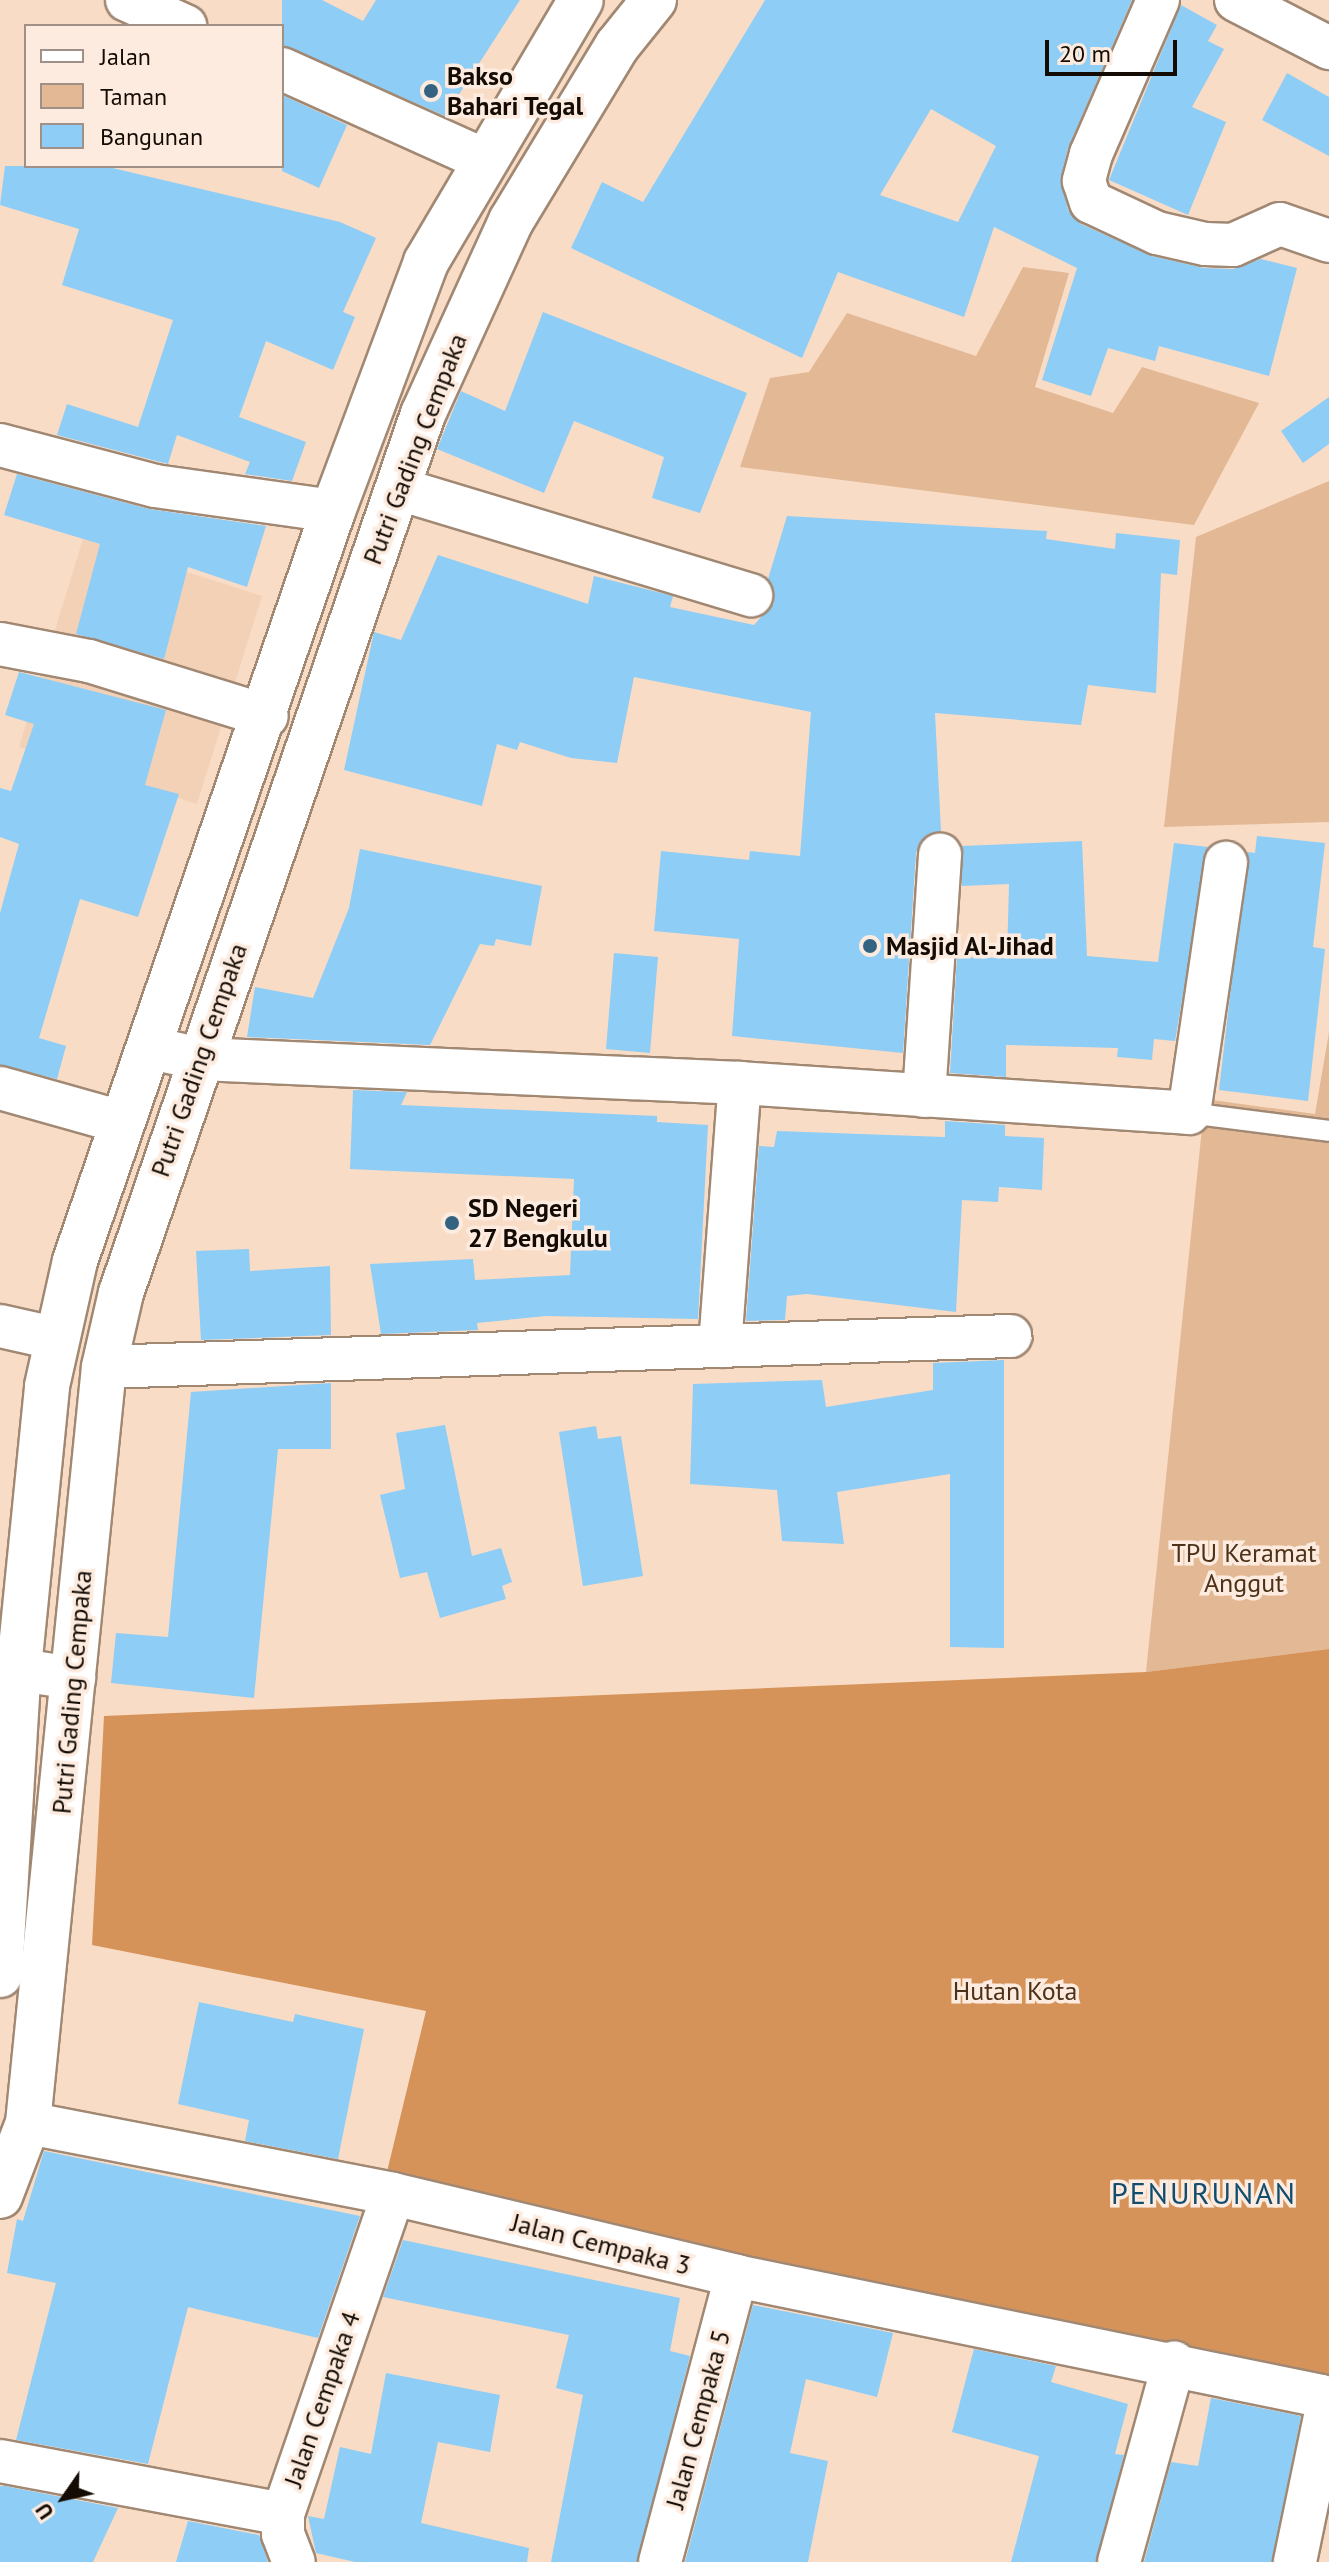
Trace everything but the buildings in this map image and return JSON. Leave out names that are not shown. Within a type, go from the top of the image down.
[{"type":"street","points":[[127,0],[181,24]]},
{"type":"street","name":"Putri Gading Cempaka","points":[[0,1975],[10,1668],[58,1339],[75,1261],[121,1122],[151,1048],[267,716],[333,511],[426,262],[482,159],[581,0]]},
{"type":"street","name":"Putri Gading Cempaka","points":[[0,2196],[28,2123],[104,1367],[121,1293],[423,414],[511,221],[617,46],[654,0]]},
{"type":"street","points":[[1158,0],[1091,154],[1084,181],[1091,202],[1157,233],[1205,244],[1233,245],[1280,224],[1329,241]]},
{"type":"street","points":[[1236,0],[1329,48]]},
{"type":"street","points":[[284,70],[482,159]]},
{"type":"street","points":[[0,445],[155,486],[333,511]]},
{"type":"street","points":[[399,489],[751,595]]},
{"type":"street","points":[[0,644],[89,661],[267,716]]},
{"type":"street","points":[[924,1096],[940,855]]},
{"type":"street","points":[[151,1048],[201,1059],[740,1083],[1189,1113],[1226,863]]},
{"type":"street","points":[[720,1346],[740,1083]]},
{"type":"street","points":[[0,1088],[121,1122]]},
{"type":"street","points":[[0,1326],[58,1339]]},
{"type":"street","points":[[104,1367],[1010,1336]]},
{"type":"street","points":[[10,1668],[74,1678]]},
{"type":"street","name":"Jalan Cempaka 3","points":[[28,2123],[393,2194],[736,2276],[1174,2362],[1325,2401],[1295,2562]]},
{"type":"street","name":"Jalan Cempaka 4","points":[[0,2461],[283,2514],[393,2194]]},
{"type":"street","name":"Jalan Cempaka 5","points":[[660,2562],[736,2276]]},
{"type":"street","points":[[1119,2562],[1174,2362]]},
{"type":"street","points":[[283,2514],[294,2562]]},
{"type":"lane","points":[[1189,1113],[1329,1131]]},
{"type":"shaded area","points":[[83,539],[262,596],[197,804],[19,747]]},
{"type":"green space","points":[[1023,267],[1069,273],[1035,387],[1113,413],[1142,367],[1259,403],[1194,525],[740,467],[770,378],[809,372],[847,313],[976,356]]},
{"type":"green space","points":[[1329,481],[1329,822],[1164,827],[1196,537]]},
{"type":"green space","name":"TPU Keramat Anggut","points":[[1329,1032],[1329,1649],[1146,1672],[1205,1099],[1315,1114]]},
{"type":"green space","name":"Hutan Kota","points":[[1329,1649],[1329,2382],[384,2184],[426,2011],[92,1945],[104,1716],[1146,1672]]},
{"type":"place","name":"Bakso Bahari Tegal","points":[[431,91]]},
{"type":"place","name":"Masjid Al-Jihad","points":[[870,946]]},
{"type":"place","name":"SD Negeri 27 Bengkulu","points":[[452,1223]]},
{"type":"district","name":"PENURUNAN","points":[[1204,2193]]}]
